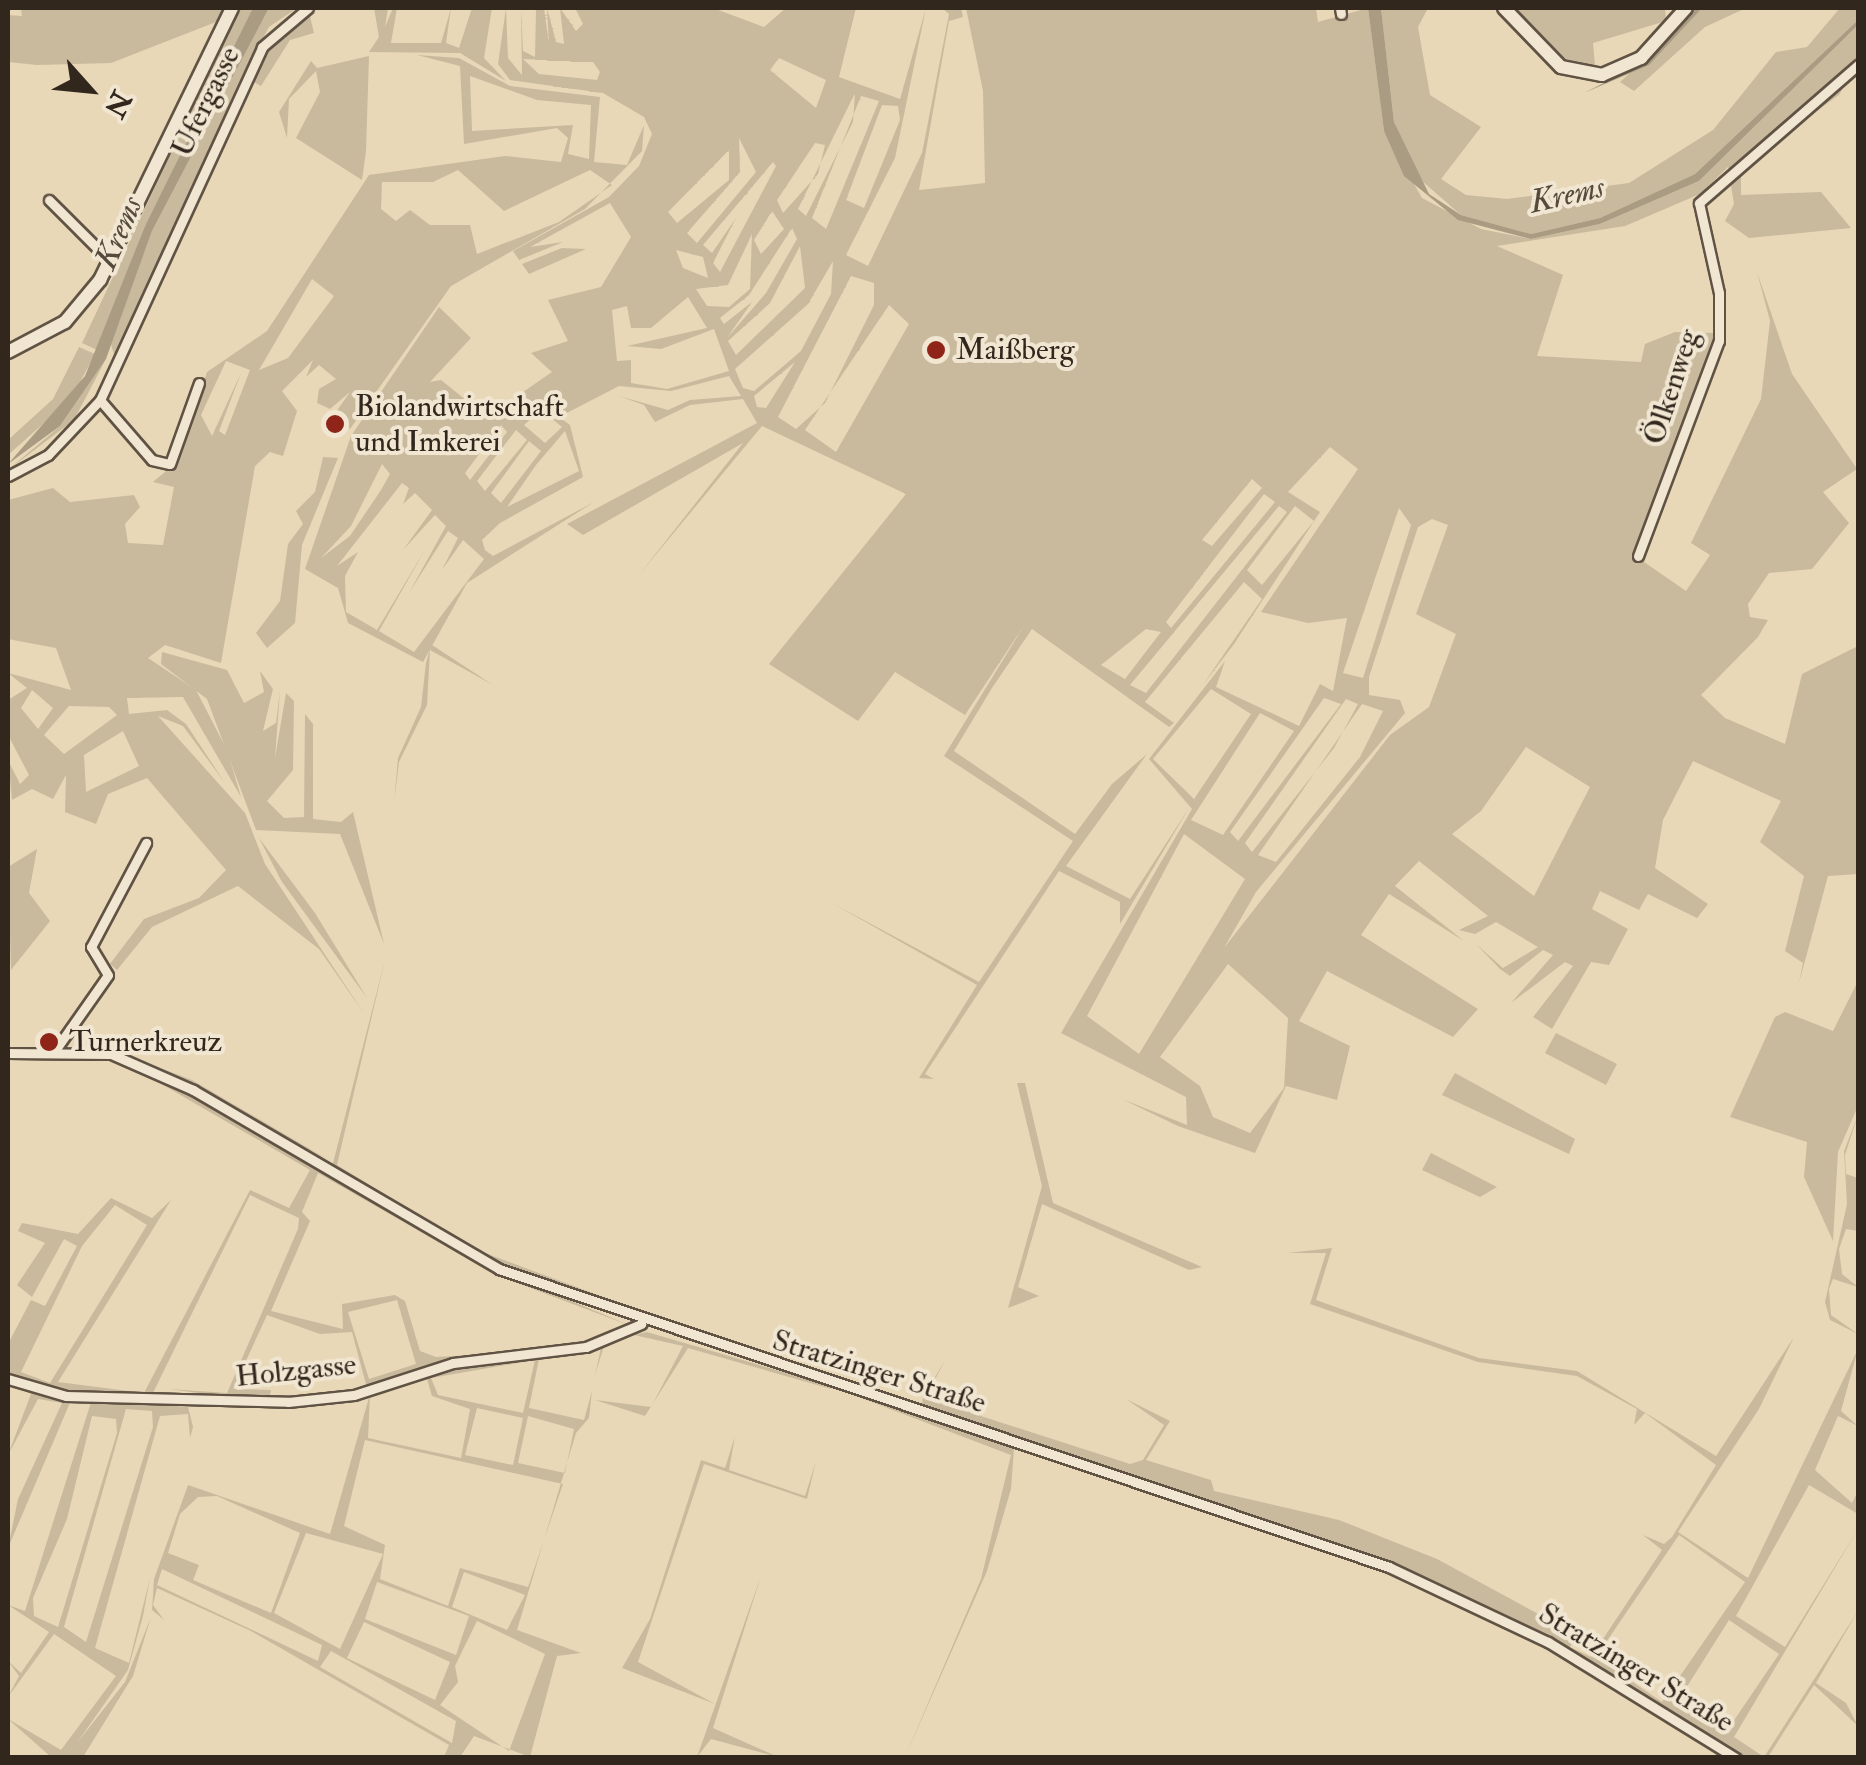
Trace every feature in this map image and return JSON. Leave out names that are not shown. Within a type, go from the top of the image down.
[{"type":"main road","points":[[8,352],[64,322],[113,254],[232,8]]},
{"type":"main road","points":[[1504,8],[1561,68],[1602,75],[1642,58],[1686,8]]},
{"type":"street","name":"Ufergasse","points":[[8,476],[48,455],[100,400],[262,46],[276,25],[308,8]]},
{"type":"street","name":"Ölkenweg","points":[[1638,556],[1718,341],[1719,293],[1699,203],[1858,66]]},
{"type":"street","points":[[49,200],[83,234],[113,254]]},
{"type":"street","points":[[100,400],[152,460],[170,464],[199,383]]},
{"type":"street","points":[[56,1049],[108,976],[91,947],[146,843]]},
{"type":"street","name":"Stratzinger Straße","points":[[8,1053],[56,1049],[111,1054],[194,1090],[470,1255],[641,1324],[1372,1560],[1548,1642],[1736,1758]]},
{"type":"street","name":"Holzgasse","points":[[8,1379],[66,1396],[288,1402],[354,1395],[453,1363],[586,1348],[641,1324]]},
{"type":"shaded area","points":[[21,8],[223,8],[216,22],[111,63],[37,65],[8,62],[8,15],[22,16]]},
{"type":"shaded area","points":[[239,8],[253,8],[244,33],[145,226],[97,350],[82,343]]},
{"type":"shaded area","name":"Krems","points":[[253,8],[269,8],[152,231],[106,359],[60,426],[8,464],[85,376],[145,226]]},
{"type":"shaded area","points":[[269,8],[297,8],[269,27],[242,76],[115,358],[111,344],[152,231]]},
{"type":"shaded area","points":[[374,8],[388,8],[385,27],[393,8],[397,8],[391,43],[441,43],[451,8],[446,43],[459,48],[472,8],[492,8],[484,58],[506,81],[460,53],[369,52],[379,37]]},
{"type":"shaded area","points":[[506,8],[508,58],[522,75],[521,8],[523,51],[535,57],[536,8],[544,8],[549,45],[547,8],[556,42],[564,44],[560,8],[576,31],[583,24],[575,8],[713,8],[764,27],[786,8],[856,8],[839,77],[900,99],[926,8],[895,158],[846,255],[868,266],[922,153],[949,14],[942,8],[961,8],[963,17],[949,21],[919,190],[985,183],[983,91],[966,8],[1316,8],[1318,22],[1368,8],[1384,131],[1422,198],[1481,229],[1531,239],[1600,224],[1699,181],[1858,25],[1858,62],[1839,95],[1741,165],[1741,195],[1821,192],[1851,228],[1749,238],[1725,221],[1734,204],[1728,167],[1700,194],[1625,226],[1497,246],[1563,275],[1537,356],[1641,362],[1645,344],[1675,332],[1715,333],[1634,555],[1686,591],[1710,555],[1691,543],[1761,399],[1770,321],[1757,272],[1792,374],[1857,469],[1823,492],[1849,523],[1812,569],[1769,573],[1748,604],[1750,617],[1768,620],[1758,637],[1701,695],[1725,718],[1785,744],[1802,674],[1858,646],[1858,874],[1828,876],[1799,983],[1803,963],[1785,951],[1804,876],[1760,842],[1781,801],[1693,761],[1663,820],[1655,868],[1708,904],[1697,918],[1648,894],[1639,910],[1600,891],[1592,909],[1628,929],[1609,965],[1591,962],[1552,1029],[1533,1017],[1573,966],[1565,962],[1511,1003],[1553,955],[1543,950],[1510,976],[1500,969],[1476,944],[1503,968],[1538,947],[1496,922],[1475,934],[1459,930],[1488,916],[1419,861],[1395,886],[1464,941],[1389,894],[1361,935],[1478,1009],[1453,1037],[1327,971],[1299,1021],[1350,1046],[1337,1100],[1286,1086],[1255,1153],[1178,1126],[1122,1099],[1187,1125],[1186,1097],[1061,1033],[1192,809],[1149,759],[1225,661],[1216,687],[1299,726],[1320,684],[1333,691],[1347,618],[1308,623],[1261,612],[1358,469],[1330,447],[1288,492],[1320,512],[1234,644],[1202,686],[1262,599],[1244,582],[1145,702],[1174,723],[1169,727],[1032,629],[992,688],[954,751],[1075,834],[1112,784],[1147,754],[1066,866],[1130,899],[1189,808],[1120,924],[1120,902],[1059,871],[925,1074],[934,1079],[919,1078],[977,985],[832,903],[979,982],[1073,841],[944,756],[1025,624],[965,715],[895,672],[858,721],[769,664],[906,494],[762,426],[639,575],[743,443],[583,535],[567,524],[757,423],[743,399],[690,405],[655,422],[644,405],[619,396],[668,410],[690,400],[741,396],[729,376],[671,391],[619,386],[559,417],[570,425],[583,477],[500,523],[482,540],[485,550],[493,556],[594,502],[467,583],[423,662],[348,623],[338,588],[305,569],[351,436],[439,307],[471,338],[430,382],[441,380],[487,417],[552,372],[531,353],[568,341],[548,300],[601,287],[631,237],[610,203],[530,247],[563,242],[519,260],[513,251],[609,197],[639,166],[652,134],[644,117],[603,93],[510,80],[498,64]],"holes":[[[779,58],[826,80],[816,108],[770,70]],[[523,59],[593,62],[600,72],[597,80],[539,74]],[[855,93],[854,115],[861,96],[879,101],[826,229],[812,218],[841,147],[806,216],[798,209],[812,181],[783,213],[777,200],[815,143],[825,145],[821,163]],[[882,105],[898,106],[900,120],[864,208],[846,200]],[[739,138],[756,172],[697,243],[687,233],[740,172]],[[729,150],[729,180],[677,223],[668,212]],[[773,162],[776,166],[720,272],[713,263],[736,218],[712,253],[703,245]],[[772,211],[784,229],[761,254],[754,240]],[[792,228],[797,239],[766,293],[727,338],[752,302],[724,324],[720,318],[749,295]],[[752,234],[750,289],[729,307],[707,306],[696,289],[728,285]],[[800,246],[805,288],[736,355],[728,341],[770,303]],[[676,250],[703,257],[708,278],[683,268]],[[833,261],[831,294],[801,351],[754,391],[743,388],[735,369],[808,304]],[[851,276],[874,283],[874,305],[830,392],[889,305],[909,324],[836,452],[805,430],[820,407],[796,429],[778,417]],[[688,297],[707,328],[627,346],[661,349],[714,329],[729,371],[667,389],[631,383],[631,360],[617,361],[612,310],[627,306],[631,328],[651,328]],[[795,362],[766,408],[757,407],[754,396]],[[522,394],[562,427],[545,443],[524,425],[534,416],[498,417]],[[501,425],[507,432],[470,480],[465,473]],[[516,430],[527,440],[485,491],[477,481]],[[565,431],[579,471],[507,507],[536,465]],[[529,441],[541,451],[501,503],[491,493]],[[382,464],[390,474],[350,536],[321,558],[351,526]],[[1252,479],[1262,488],[1212,546],[1202,540]],[[402,483],[409,488],[403,504],[415,493],[432,510],[403,550],[435,515],[446,526],[409,593],[448,531],[458,538],[442,570],[463,540],[484,559],[414,652],[379,631],[426,548],[377,630],[346,612],[345,576],[358,552],[337,566]],[[1264,494],[1275,502],[1171,628],[1166,622]],[[1279,506],[1287,512],[1146,693],[1130,685]],[[1295,506],[1314,521],[1262,585],[1247,570]],[[1399,508],[1411,525],[1363,678],[1343,673]],[[1432,519],[1448,525],[1416,614],[1456,634],[1429,707],[1390,735],[1224,948],[1256,892],[1405,713],[1400,700],[1369,695],[1369,677],[1418,527]],[[1146,629],[1161,632],[1125,679],[1101,665]],[[1211,689],[1251,714],[1194,799],[1153,759]],[[1324,698],[1341,704],[1238,841],[1230,832]],[[1346,699],[1358,704],[1343,732],[1362,704],[1383,711],[1360,757],[1276,862],[1258,855],[1316,771],[1252,852],[1245,843]],[[1260,713],[1294,731],[1223,835],[1191,820]],[[1526,747],[1590,787],[1534,896],[1452,834],[1481,811]],[[1184,834],[1245,879],[1139,1054],[1087,1016]],[[1228,964],[1288,1018],[1284,1088],[1250,1133],[1213,1117],[1200,1086],[1160,1057]]]},
{"type":"shaded area","name":"Krems","points":[[1368,8],[1381,8],[1394,122],[1429,194],[1461,215],[1531,234],[1600,218],[1695,174],[1858,20],[1858,25],[1699,181],[1600,224],[1531,239],[1458,220],[1404,176],[1384,131]]},
{"type":"shaded area","points":[[1381,8],[1428,8],[1418,27],[1430,95],[1481,127],[1441,179],[1466,195],[1507,199],[1629,183],[1713,130],[1776,52],[1807,47],[1840,8],[1858,8],[1858,20],[1695,174],[1600,218],[1531,234],[1461,215],[1414,174],[1394,122]]},
{"type":"shaded area","points":[[1513,8],[1665,8],[1666,21],[1593,43],[1595,65],[1579,67],[1542,44]]},
{"type":"shaded area","points":[[1693,8],[1702,8],[1649,65],[1584,93],[1645,62]]},
{"type":"shaded area","points":[[1702,8],[1746,8],[1705,27],[1634,91],[1620,82]]},
{"type":"shaded area","points":[[309,12],[314,33],[290,40],[261,86],[250,80],[273,35]]},
{"type":"shaded area","points":[[417,55],[459,58],[510,86],[600,97],[594,162],[627,165],[644,125],[642,151],[610,184],[590,170],[504,211],[458,170],[433,182],[382,182],[381,209],[396,221],[410,210],[430,225],[470,225],[477,254],[559,222],[601,193],[585,209],[451,286],[350,429],[336,412],[350,392],[330,409],[317,403],[319,389],[336,379],[319,365],[306,377],[313,360],[282,391],[297,411],[283,456],[270,452],[255,466],[221,663],[165,645],[148,658],[196,690],[227,750],[241,797],[183,697],[127,698],[129,714],[167,710],[186,724],[225,783],[183,726],[158,716],[245,813],[265,864],[365,1015],[319,949],[238,886],[152,927],[117,970],[110,964],[144,919],[199,898],[226,870],[147,778],[108,794],[96,824],[65,812],[66,775],[53,799],[32,789],[12,800],[8,760],[20,784],[29,775],[8,735],[8,700],[27,688],[8,673],[71,690],[56,648],[8,639],[8,500],[53,488],[70,502],[134,495],[140,507],[125,524],[128,543],[163,545],[174,487],[153,482],[178,461],[207,372],[267,331],[369,175],[505,156],[561,162],[568,138],[557,128],[464,144],[460,66]],"holes":[[[470,76],[537,100],[591,105],[589,159],[568,154],[573,125],[472,131]],[[312,279],[334,296],[288,358],[259,370]],[[226,361],[250,370],[225,435],[219,431],[241,373],[212,436],[201,415]],[[32,690],[53,708],[38,729],[21,708]],[[69,706],[109,707],[117,715],[64,754],[44,735]],[[123,731],[139,766],[86,792],[84,755]]]},
{"type":"shaded area","points":[[369,56],[362,180],[296,138],[320,92],[316,71],[289,99],[287,138],[279,112],[311,61],[317,68]]},
{"type":"shaded area","points":[[562,248],[586,249],[529,274],[522,264]]},
{"type":"shaded area","points":[[79,347],[95,354],[71,399],[8,455],[8,440],[53,399]]},
{"type":"shaded area","points":[[106,359],[74,420],[8,470],[60,426]]},
{"type":"shaded area","points":[[323,457],[338,458],[302,545],[295,623],[267,648],[256,633],[280,601],[288,544],[303,524],[296,511],[315,492]]},
{"type":"shaded area","points":[[432,645],[493,685],[430,650],[427,705],[399,762],[394,803],[398,758],[421,707],[426,663],[429,652]]},
{"type":"shaded area","points":[[162,652],[227,670],[244,703],[264,692],[260,671],[273,689],[263,731],[276,723],[280,690],[275,758],[286,693],[294,701],[293,770],[267,801],[284,818],[304,817],[305,714],[313,724],[313,819],[341,822],[353,812],[384,944],[340,834],[256,830],[207,699],[161,664]]},
{"type":"shaded area","points":[[259,838],[315,913],[367,998],[282,882]]},
{"type":"shaded area","points":[[37,849],[29,893],[50,921],[11,970],[8,867]]},
{"type":"shaded area","points":[[385,960],[337,1165],[474,1249],[717,1339],[500,1266],[332,1167]]},
{"type":"shaded area","points":[[1858,981],[1858,1106],[1838,1152],[1833,1241],[1804,1177],[1807,1142],[1730,1117],[1775,1017],[1785,1012],[1833,1031]]},
{"type":"shaded area","points":[[1556,1033],[1617,1064],[1606,1085],[1545,1053]]},
{"type":"shaded area","points":[[113,1050],[192,1080],[327,1159],[195,1087]]},
{"type":"shaded area","points":[[132,1067],[192,1094],[469,1258],[631,1326],[496,1275],[318,1173],[302,1212],[310,1221],[271,1311],[343,1329],[342,1304],[395,1295],[405,1301],[420,1351],[436,1357],[559,1350],[453,1361],[367,1388],[352,1332],[320,1334],[267,1315],[233,1389],[271,1390],[269,1401],[197,1402],[198,1393],[169,1389],[227,1393],[298,1229],[299,1218],[250,1195],[150,1399],[65,1394],[8,1376],[8,1344],[31,1300],[45,1306],[77,1246],[64,1239],[32,1297],[17,1285],[45,1243],[18,1231],[22,1223],[78,1234],[111,1198],[152,1218],[171,1200],[58,1382],[144,1393],[250,1190],[289,1208],[310,1170]],"holes":[[[115,1205],[147,1225],[50,1383],[21,1372],[82,1246]],[[397,1300],[416,1364],[369,1379],[348,1312]]]},
{"type":"shaded area","points":[[1455,1073],[1575,1139],[1569,1154],[1442,1095]]},
{"type":"shaded area","points":[[1017,1083],[1025,1083],[1053,1203],[1202,1267],[1189,1270],[1042,1204],[1018,1287],[1039,1296],[1008,1308],[1042,1186]]},
{"type":"shaded area","points":[[1858,1115],[1845,1155],[1846,1174],[1858,1178],[1858,1231],[1846,1229],[1839,1249],[1842,1274],[1858,1287],[1833,1279],[1829,1289],[1831,1315],[1858,1334],[1830,1320],[1825,1302],[1847,1204],[1844,1151]]},
{"type":"shaded area","points":[[1431,1153],[1497,1187],[1480,1197],[1422,1170]]},
{"type":"shaded area","points":[[1332,1248],[1316,1300],[1479,1358],[1577,1371],[1716,1456],[1794,1337],[1759,1409],[1678,1532],[1748,1578],[1858,1349],[1841,1411],[1858,1426],[1838,1416],[1815,1470],[1852,1503],[1858,1491],[1858,1514],[1809,1485],[1736,1616],[1785,1647],[1858,1529],[1734,1737],[1764,1757],[1743,1757],[1568,1650],[1391,1564],[922,1404],[923,1397],[946,1359],[925,1398],[1130,1464],[1143,1460],[1164,1425],[1126,1399],[1170,1421],[1146,1460],[1211,1480],[1214,1491],[1339,1520],[1437,1559],[1577,1635],[1570,1647],[1591,1657],[1662,1550],[1643,1535],[1664,1544],[1672,1537],[1716,1465],[1645,1413],[1634,1425],[1637,1409],[1577,1376],[1478,1362],[1310,1304],[1326,1253],[1288,1253]],"holes":[[[1679,1535],[1745,1582],[1662,1702],[1596,1657]],[[1729,1620],[1779,1654],[1724,1735],[1681,1696]]]},
{"type":"shaded area","points":[[647,1332],[831,1389],[688,1348],[653,1404],[683,1346],[634,1335]]},
{"type":"shaded area","points":[[604,1346],[595,1375],[601,1348],[539,1359],[529,1408],[584,1420],[592,1391],[589,1418],[576,1433],[567,1463],[574,1429],[528,1416],[518,1463],[564,1473],[561,1484],[365,1440],[344,1526],[385,1545],[380,1579],[448,1606],[460,1568],[528,1587],[544,1540],[517,1630],[581,1653],[557,1656],[530,1757],[510,1749],[545,1654],[477,1621],[455,1666],[458,1682],[440,1705],[503,1747],[474,1736],[460,1757],[444,1757],[449,1745],[251,1631],[157,1588],[153,1605],[164,1620],[152,1610],[154,1579],[188,1485],[330,1534],[370,1394],[368,1438],[461,1458],[470,1409],[432,1396],[425,1372]],"holes":[[[535,1360],[523,1413],[438,1395],[431,1378]],[[477,1408],[523,1418],[513,1465],[465,1455]],[[217,1496],[300,1533],[271,1613],[193,1580],[199,1565],[168,1553],[180,1514],[198,1497]],[[306,1533],[383,1554],[340,1649],[274,1613]],[[162,1569],[322,1645],[318,1661],[157,1585]],[[464,1572],[525,1595],[507,1630],[452,1607]],[[377,1582],[469,1616],[456,1655],[365,1619]],[[364,1622],[450,1662],[435,1700],[347,1658]],[[331,1651],[456,1721],[452,1743],[320,1667]]]},
{"type":"shaded area","points":[[8,1381],[72,1398],[8,1548],[18,1499],[62,1403],[38,1399],[8,1455],[31,1394]]},
{"type":"shaded area","points":[[840,1390],[1014,1448],[1011,1489],[987,1571],[905,1757],[981,1579],[1011,1455]]},
{"type":"shaded area","points":[[92,1399],[188,1407],[193,1427],[190,1438],[188,1414],[160,1416],[95,1648],[129,1663],[150,1578],[128,1670],[77,1743],[125,1682],[151,1617],[133,1676],[83,1757],[51,1757],[8,1719],[61,1750],[116,1676],[54,1634],[8,1697],[19,1676],[8,1661],[21,1673],[49,1632],[8,1605],[25,1611]],"holes":[[[126,1409],[152,1411],[153,1427],[86,1642],[64,1627]],[[92,1416],[116,1419],[117,1433],[58,1627],[34,1616],[33,1598],[67,1519]]]},
{"type":"shaded area","points":[[595,1400],[651,1407],[645,1416]]},
{"type":"shaded area","points":[[735,1436],[729,1470],[805,1496],[816,1461],[807,1499],[704,1464],[638,1662],[715,1704],[622,1668],[650,1619],[701,1460],[725,1468]]},
{"type":"shaded area","points":[[761,1576],[713,1728],[778,1757],[711,1739],[697,1757]]},
{"type":"shaded area","points":[[1858,1611],[1816,1683],[1846,1703],[1858,1726],[1814,1685],[1768,1757],[1764,1757]]},
{"type":"place","name":"Maißberg","points":[[936,350]]},
{"type":"place","name":"Biolandwirtschaft und Imkerei","points":[[335,424]]},
{"type":"place","name":"Turnerkreuz","points":[[49,1042]]}]
